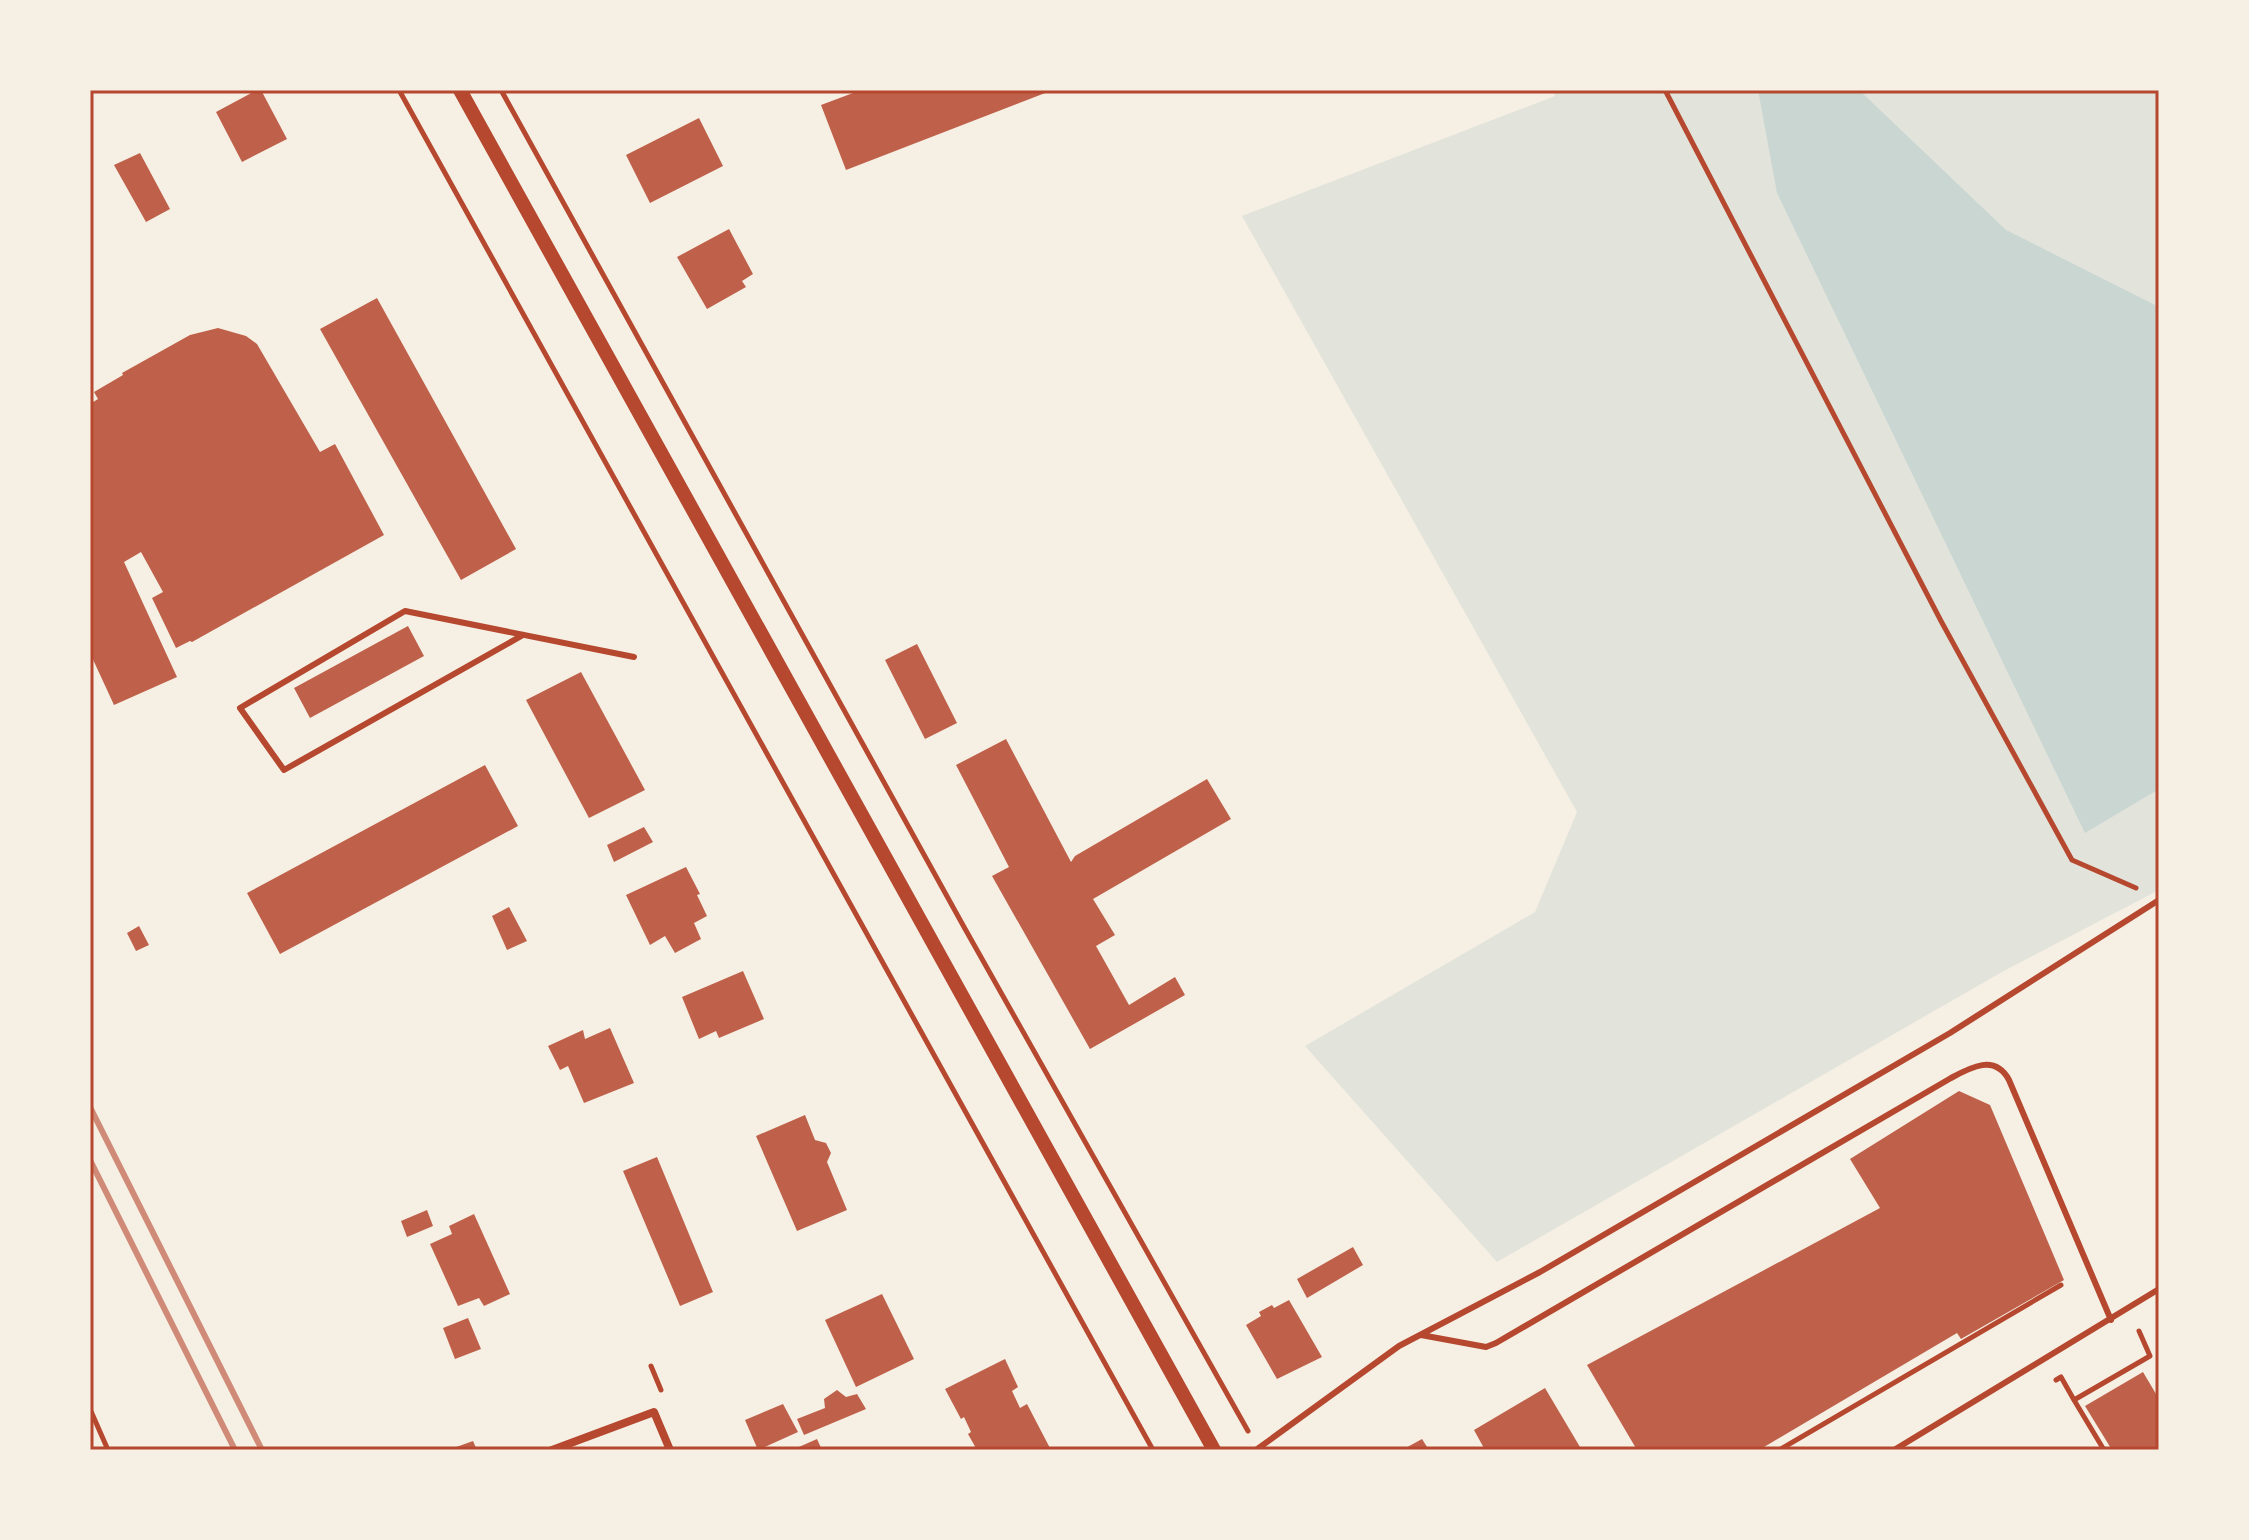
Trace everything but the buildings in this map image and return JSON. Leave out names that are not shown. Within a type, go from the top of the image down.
[{"type":"street","points":[[460,90],[1214,1450]]},
{"type":"street","points":[[552,1450],[654,1412],[670,1450]]},
{"type":"lane","points":[[523,635],[284,770],[240,708],[405,611],[634,657]]},
{"type":"lane","points":[[1257,1449],[1399,1346],[1540,1272],[1950,1033],[2159,900]]},
{"type":"lane","points":[[1418,1336],[1431,1335],[1486,1347],[1496,1343],[1951,1078],[1972,1067],[1990,1064],[2004,1071],[2009,1080],[2111,1320]]},
{"type":"lane","points":[[1894,1450],[2159,1289]]},
{"type":"path","points":[[399,90],[1153,1450]]},
{"type":"path","points":[[501,90],[1257,1449]]},
{"type":"path","points":[[1665,90],[1941,621],[2072,860],[2144,892]]},
{"type":"path","points":[[1779,1450],[2061,1285]]},
{"type":"path","points":[[2074,1400],[2150,1356],[2139,1331]]},
{"type":"path","points":[[2048,1385],[2061,1377],[2104,1450]]},
{"type":"path","points":[[90,1409],[108,1450]]},
{"type":"shaded area","points":[[1553,90],[2159,90],[2159,890],[2002,972],[1497,1262],[1305,1046],[1535,912],[1577,812],[1242,216],[1555,96]]},
{"type":"shaded area","points":[[1758,90],[1859,90],[2006,230],[2159,307],[2159,789],[2085,833],[1777,193]]},
{"type":"railway","points":[[90,1107],[262,1450]]},
{"type":"railway","points":[[90,1160],[235,1450]]}]
